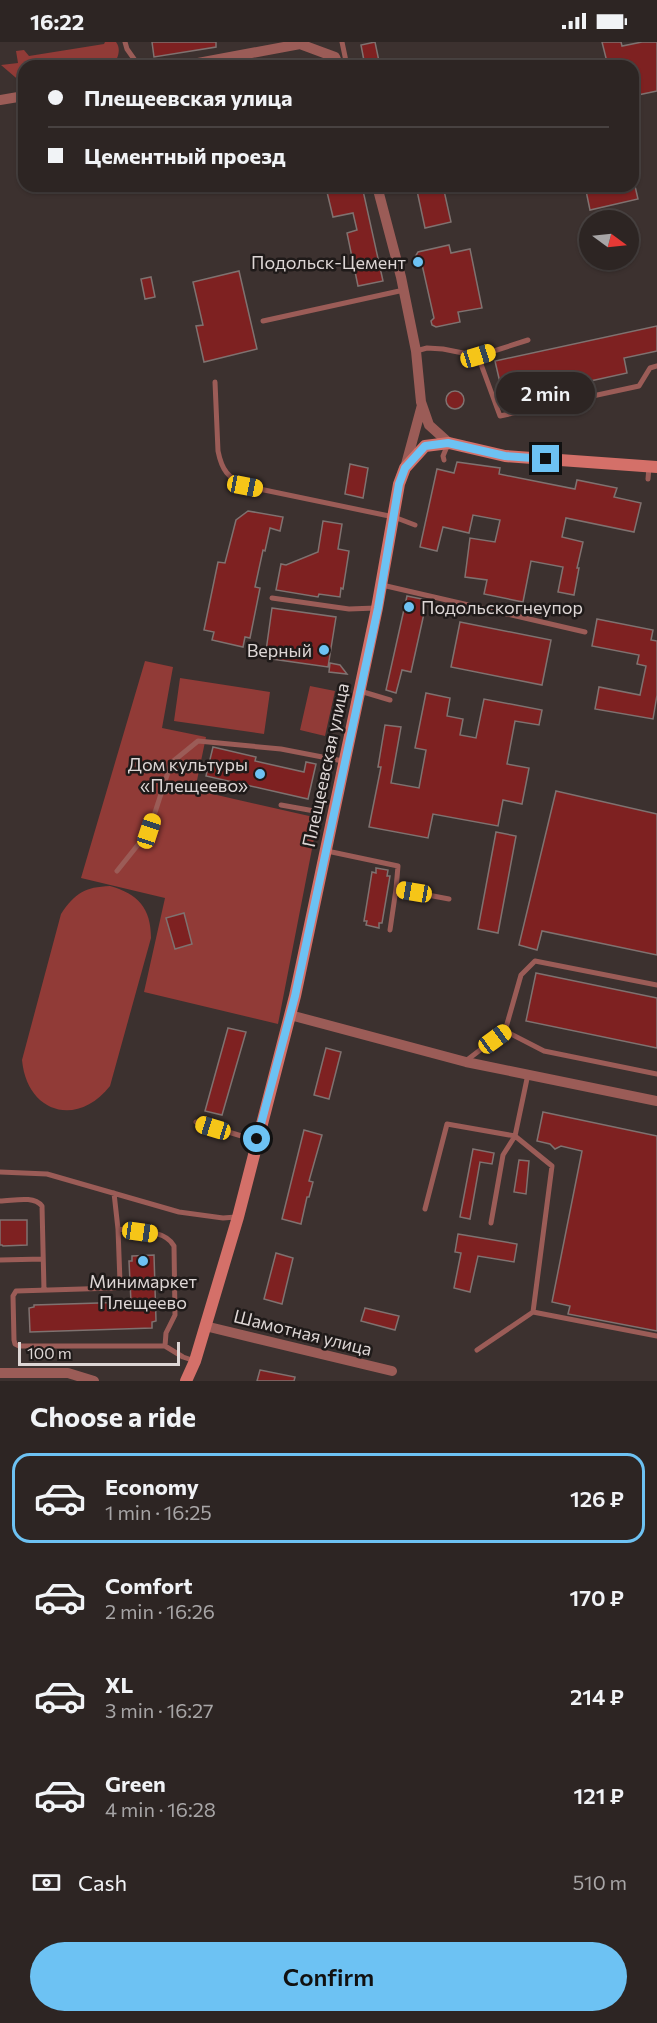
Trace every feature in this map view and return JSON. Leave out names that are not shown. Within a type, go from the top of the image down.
[{"type":"street","points":[[216,60],[300,45],[335,57],[336,60]]},
{"type":"street","points":[[0,100],[18,97]]},
{"type":"street","points":[[379,192],[404,290],[416,351],[422,405],[429,425],[448,443],[505,456],[651,471]]},
{"type":"street","points":[[405,468],[422,405]]},
{"type":"street","name":"Плещеевская улица","points":[[186,1381],[195,1361],[238,1217],[290,1015],[378,608],[399,484],[405,468],[425,446],[448,443]]},
{"type":"street","points":[[290,1015],[466,1062],[657,1101]]},
{"type":"street","name":"Шамотная улица","points":[[205,1326],[392,1371]]},
{"type":"street","points":[[0,1373],[68,1373],[94,1381]]},
{"type":"lane","points":[[125,42],[135,60]]},
{"type":"lane","points":[[342,42],[345,60]]},
{"type":"lane","points":[[263,321],[404,290]]},
{"type":"lane","points":[[416,351],[427,348],[443,349],[478,356],[528,340]]},
{"type":"lane","points":[[478,356],[500,416],[639,386],[650,368],[657,366]]},
{"type":"lane","points":[[214,382],[218,451],[220,462],[229,478],[245,486],[394,518],[415,525]]},
{"type":"lane","points":[[444,460],[443,456],[448,443]]},
{"type":"lane","points":[[382,585],[585,632]]},
{"type":"lane","points":[[272,598],[349,609],[378,608]]},
{"type":"lane","points":[[360,691],[390,700]]},
{"type":"lane","points":[[117,871],[149,831],[171,763],[198,741],[281,749],[345,761]]},
{"type":"lane","points":[[281,805],[320,813]]},
{"type":"lane","points":[[325,851],[398,866],[390,930]]},
{"type":"lane","points":[[396,889],[449,899]]},
{"type":"lane","points":[[466,1062],[505,1031],[521,975],[535,961],[657,986]]},
{"type":"lane","points":[[505,1031],[544,1051],[657,1074]]},
{"type":"lane","points":[[491,1223],[504,1155],[515,1136],[528,1074]]},
{"type":"lane","points":[[196,1122],[257,1139]]},
{"type":"lane","points":[[425,1209],[447,1124],[515,1136],[552,1166],[533,1312]]},
{"type":"lane","points":[[0,1172],[47,1174],[179,1212],[223,1218],[238,1217]]},
{"type":"lane","points":[[114,1193],[118,1229],[120,1282],[118,1286],[115,1288],[16,1291],[13,1299],[15,1344],[19,1346],[165,1346],[195,1361]]},
{"type":"lane","points":[[0,1201],[33,1200],[42,1206],[44,1290]]},
{"type":"lane","points":[[118,1229],[162,1235],[173,1243],[175,1315],[166,1334],[165,1346]]},
{"type":"lane","points":[[0,1260],[44,1259]]},
{"type":"lane","points":[[477,1350],[533,1312],[657,1336]]},
{"type":"shaded area","points":[[105,42],[116,42],[119,48],[116,60],[18,60],[18,63],[16,51],[24,50],[29,56]]},
{"type":"shaded area","points":[[18,63],[18,80],[1,65]]},
{"type":"shaded area","points":[[145,661],[173,667],[162,728],[206,737],[195,790],[318,818],[278,1024],[144,992],[165,898],[81,878]]},
{"type":"shaded area","points":[[180,678],[270,692],[264,734],[174,721]]},
{"type":"shaded area","points":[[310,686],[335,691],[325,736],[300,730]]},
{"type":"shaded area","points":[[110,886],[128,893],[141,904],[149,918],[151,938],[110,1086],[97,1099],[83,1107],[69,1110],[56,1109],[43,1103],[33,1092],[26,1078],[22,1060],[61,914],[81,892]]},
{"type":"building","points":[[152,42],[216,42],[216,47],[154,57]]},
{"type":"building","points":[[375,42],[379,60],[364,60],[361,45]]},
{"type":"building","points":[[602,42],[621,42],[622,46],[657,42],[657,91],[639,95],[639,60],[606,60]]},
{"type":"building","points":[[327,192],[363,192],[383,281],[358,286],[347,233],[357,230],[353,213],[333,217]]},
{"type":"building","points":[[417,192],[444,192],[451,222],[425,228]]},
{"type":"building","points":[[586,192],[636,192],[638,199],[590,210]]},
{"type":"building","points":[[449,245],[451,253],[470,249],[482,308],[458,312],[460,322],[436,327],[431,321],[434,318],[421,260],[415,257],[418,252]]},
{"type":"building","points":[[239,271],[257,349],[204,362],[196,326],[203,325],[193,282]]},
{"type":"building","points":[[151,277],[155,297],[145,299],[141,279]]},
{"type":"building","points":[[657,326],[657,351],[624,358],[627,373],[504,400],[495,361]]},
{"type":"building","points":[[455,391],[461,394],[464,400],[461,406],[455,409],[449,406],[446,400],[449,394]]},
{"type":"building","points":[[457,462],[500,468],[499,474],[575,489],[577,480],[617,488],[614,497],[641,503],[634,532],[566,518],[562,537],[583,542],[574,595],[558,592],[563,567],[531,561],[523,602],[484,594],[487,580],[465,577],[470,538],[495,542],[500,520],[473,515],[469,533],[443,527],[437,551],[420,547],[437,469],[454,473]]},
{"type":"building","points":[[350,464],[368,468],[363,498],[345,494]]},
{"type":"building","points":[[248,511],[283,517],[280,531],[270,528],[265,551],[263,550],[255,587],[260,588],[250,638],[245,637],[243,647],[212,640],[214,632],[204,630],[218,562],[225,563],[236,520]]},
{"type":"building","points":[[323,521],[342,524],[338,549],[349,551],[340,597],[319,594],[318,597],[276,590],[281,564],[286,565],[318,552]]},
{"type":"building","points":[[407,596],[427,600],[411,672],[402,670],[396,693],[386,690]]},
{"type":"building","points":[[272,608],[336,617],[328,667],[265,658]]},
{"type":"building","points":[[597,619],[653,630],[651,640],[657,641],[657,695],[653,719],[595,709],[599,687],[640,695],[646,666],[637,664],[639,655],[592,646]]},
{"type":"building","points":[[460,622],[551,640],[542,685],[451,667]]},
{"type":"building","points":[[330,663],[340,665],[347,674],[329,672]]},
{"type":"building","points":[[426,693],[450,698],[447,716],[463,719],[460,735],[476,738],[484,699],[542,710],[539,725],[515,721],[507,764],[529,768],[522,804],[503,800],[498,826],[433,814],[428,838],[369,827],[381,767],[378,767],[385,725],[401,727],[391,783],[419,788],[426,750],[415,748]]},
{"type":"building","name":"Дом культуры «Плещеево»","points":[[213,747],[256,757],[255,761],[304,772],[306,762],[316,764],[308,799],[206,776]]},
{"type":"building","points":[[556,791],[657,814],[657,955],[542,931],[537,950],[519,945]]},
{"type":"building","points":[[496,832],[516,836],[498,933],[478,929]]},
{"type":"building","points":[[376,868],[388,870],[387,876],[390,876],[382,923],[379,923],[379,928],[366,925],[367,921],[364,921],[372,872],[376,873]]},
{"type":"building","points":[[184,913],[192,944],[175,949],[166,918]]},
{"type":"building","points":[[536,973],[657,998],[657,1048],[526,1021]]},
{"type":"building","points":[[228,1028],[246,1032],[222,1115],[205,1111]]},
{"type":"building","points":[[326,1048],[341,1052],[329,1099],[314,1095]]},
{"type":"building","points":[[543,1112],[657,1136],[657,1331],[568,1314],[570,1306],[552,1302],[582,1151],[561,1146],[555,1149],[550,1144],[537,1141]]},
{"type":"building","points":[[304,1130],[322,1135],[309,1181],[313,1182],[301,1224],[282,1219]]},
{"type":"building","points":[[473,1149],[494,1153],[492,1164],[480,1162],[470,1219],[460,1217]]},
{"type":"building","points":[[519,1160],[529,1161],[526,1194],[514,1192]]},
{"type":"building","points":[[0,1220],[27,1220],[27,1245],[0,1245]]},
{"type":"building","points":[[458,1234],[517,1244],[514,1262],[478,1256],[470,1292],[454,1288],[461,1253],[455,1252]]},
{"type":"building","points":[[276,1253],[293,1258],[282,1304],[264,1299]]},
{"type":"building","points":[[154,1255],[156,1321],[152,1322],[152,1328],[30,1332],[29,1308],[34,1305],[131,1302],[129,1261],[132,1261],[132,1256]]},
{"type":"building","points":[[365,1308],[399,1316],[395,1330],[361,1321]]},
{"type":"building","points":[[260,1370],[295,1377],[294,1381],[257,1381]]},
{"type":"place","name":"Подольск-Цемент","points":[[418,262]]},
{"type":"place","name":"Подольскогнеупор","points":[[409,607]]},
{"type":"place","name":"Верный","points":[[324,650]]},
{"type":"place","name":"Дом культуры «Плещеево»","points":[[260,774]]},
{"type":"place","name":"Минимаркет Плещеево","points":[[143,1261]]},
{"type":"route","points":[[257,1139],[295,996],[378,608],[399,484],[405,468],[425,446],[448,443],[505,456],[546,459]]}]
